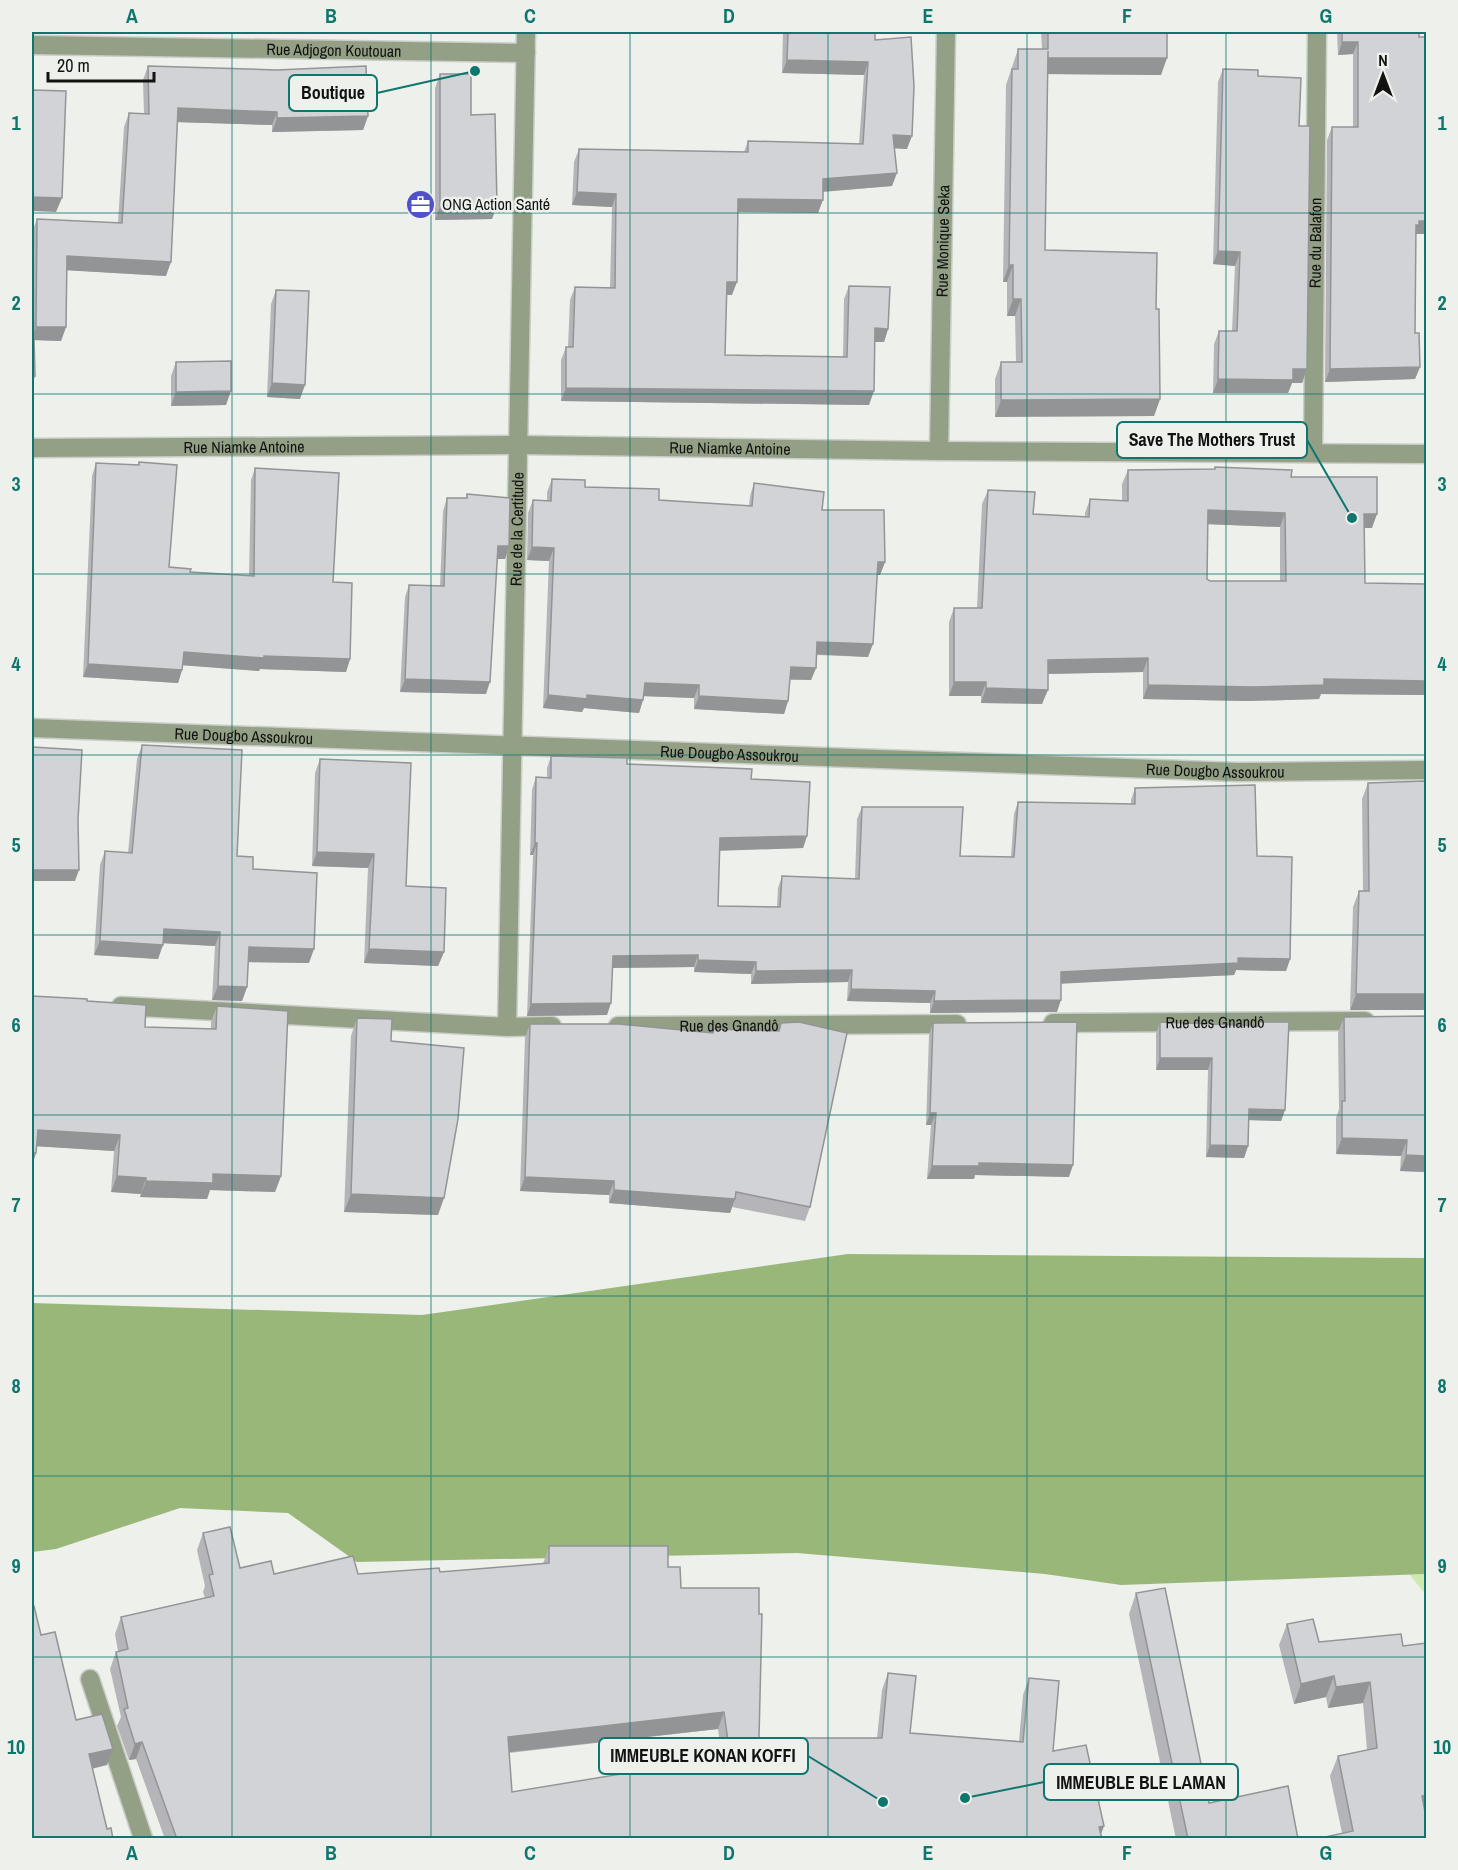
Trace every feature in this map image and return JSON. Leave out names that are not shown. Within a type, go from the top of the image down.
[{"type":"street","points":[[220,32],[220,50]]},
{"type":"street","name":"Rue de la Certitude","points":[[507,1027],[520,445],[526,32]]},
{"type":"street","name":"Rue Monique Seka","points":[[939,451],[946,32]]},
{"type":"street","name":"Rue du Balafon","points":[[1313,453],[1317,32]]},
{"type":"street","name":"Rue Adjogon Koutouan","points":[[32,45],[220,50],[526,53]]},
{"type":"street","name":"Rue Niamke Antoine","points":[[32,448],[520,445],[939,451],[1426,454]]},
{"type":"street","name":"Rue Dougbo Assoukrou","points":[[32,728],[1237,772],[1426,770]]},
{"type":"street","points":[[103,1005],[507,1027],[566,1026]]},
{"type":"street","name":"Rue des Gnandô","points":[[1040,1023],[1384,1021]]},
{"type":"street","name":"Rue des Gnandô","points":[[602,1026],[969,1024]]},
{"type":"street","points":[[90,1679],[143,1839]]},
{"type":"shaded area","points":[[848,1254],[1426,1258],[1426,1574],[1121,1585],[1045,1574],[797,1553],[357,1562],[288,1513],[180,1508],[56,1549],[32,1552],[32,1303],[422,1315]]},
{"type":"shaded area","points":[[1426,1574],[1426,1595],[1410,1575]]},
{"type":"building","points":[[788,32],[875,32],[875,40],[911,37],[914,86],[912,136],[893,135],[897,173],[823,179],[823,200],[738,199],[737,282],[727,282],[725,355],[847,357],[849,286],[890,287],[888,329],[875,328],[874,391],[566,388],[566,347],[573,347],[575,287],[615,288],[616,194],[577,192],[579,149],[748,152],[748,141],[863,144],[868,62],[787,60]]},
{"type":"building","points":[[1048,32],[1167,32],[1167,58],[1048,58],[1048,51],[1045,250],[1157,253],[1156,309],[1159,309],[1160,399],[1001,400],[1001,362],[1022,362],[1021,299],[1013,299],[1013,265],[1009,265],[1012,69],[1018,69],[1018,49],[1048,49]]},
{"type":"building","points":[[1342,32],[1419,32],[1419,37],[1426,37],[1426,221],[1419,221],[1419,225],[1416,225],[1415,333],[1419,333],[1420,367],[1330,369],[1332,127],[1358,127],[1358,42],[1342,42]]},
{"type":"building","points":[[148,66],[277,70],[366,66],[368,116],[277,118],[277,112],[178,108],[171,262],[67,256],[66,327],[36,327],[37,219],[122,223],[129,113],[149,114]]},
{"type":"building","points":[[1223,69],[1258,70],[1258,76],[1301,78],[1299,126],[1310,126],[1307,369],[1293,369],[1293,380],[1218,379],[1219,331],[1237,331],[1240,252],[1218,251]]},
{"type":"building","points":[[440,74],[471,74],[471,115],[495,114],[497,205],[440,206]]},
{"type":"building","points":[[32,90],[66,91],[62,198],[32,197]]},
{"type":"building","points":[[276,290],[309,291],[305,385],[272,383]]},
{"type":"building","points":[[33,299],[35,376],[32,376]]},
{"type":"building","points":[[231,361],[231,391],[176,392],[176,362]]},
{"type":"building","points":[[139,462],[177,465],[169,567],[191,569],[190,572],[254,576],[255,468],[339,473],[333,582],[352,583],[350,659],[264,656],[264,658],[184,652],[182,670],[88,664],[96,463],[139,465]]},
{"type":"building","points":[[1215,467],[1292,470],[1291,477],[1377,477],[1377,514],[1364,514],[1365,583],[1426,584],[1426,681],[1324,679],[1324,685],[1253,687],[1148,685],[1148,658],[1048,660],[1048,690],[986,688],[986,682],[954,682],[954,608],[982,608],[988,490],[1035,492],[1033,514],[1089,517],[1090,499],[1128,501],[1128,470],[1215,469]],"holes":[[[1208,510],[1285,513],[1286,581],[1210,581],[1207,579]]]},
{"type":"building","points":[[552,479],[585,480],[585,487],[659,489],[659,500],[752,506],[754,483],[824,492],[822,510],[884,510],[885,562],[878,562],[873,644],[817,642],[816,668],[791,667],[788,701],[699,696],[699,685],[645,683],[643,700],[587,695],[587,699],[548,695],[554,548],[532,547],[533,500],[551,501]]},
{"type":"building","points":[[467,494],[510,498],[509,546],[498,546],[490,682],[405,679],[409,585],[444,586],[447,498],[467,498]]},
{"type":"building","points":[[142,745],[242,750],[237,856],[253,857],[253,869],[317,873],[314,949],[249,947],[247,987],[218,986],[220,932],[164,929],[163,945],[100,941],[105,851],[132,853]]},
{"type":"building","points":[[32,747],[82,750],[78,820],[79,870],[32,870]]},
{"type":"building","points":[[551,756],[627,758],[627,764],[752,769],[751,779],[810,782],[807,836],[720,838],[718,906],[780,907],[782,876],[859,879],[862,807],[963,807],[960,856],[1014,857],[1018,802],[1135,804],[1135,788],[1255,785],[1257,856],[1292,857],[1290,959],[1238,958],[1238,963],[1061,972],[1061,1000],[934,1001],[935,991],[851,989],[852,970],[756,971],[756,962],[698,960],[698,955],[613,956],[611,1003],[531,1004],[537,843],[535,843],[536,777],[551,778]]},
{"type":"building","points":[[320,759],[411,763],[406,886],[446,888],[444,952],[369,949],[374,854],[317,852]]},
{"type":"building","points":[[1425,781],[1426,994],[1356,994],[1359,891],[1369,891],[1368,783]]},
{"type":"building","points":[[32,996],[146,1005],[145,1027],[216,1029],[217,1006],[288,1011],[281,1176],[213,1174],[213,1183],[146,1181],[146,1178],[117,1176],[120,1135],[38,1130],[36,1153],[32,1153]]},
{"type":"building","points":[[1426,1016],[1426,1156],[1406,1155],[1407,1140],[1342,1138],[1342,1101],[1345,1101],[1344,1017]]},
{"type":"building","points":[[357,1018],[392,1019],[391,1041],[464,1048],[458,1119],[444,1198],[351,1194]]},
{"type":"building","points":[[799,1022],[847,1033],[810,1207],[736,1192],[735,1199],[614,1190],[614,1181],[525,1177],[530,1024],[619,1024],[713,1033],[713,1029],[779,1031],[781,1023]]},
{"type":"building","points":[[1077,1022],[1073,1165],[979,1163],[979,1166],[932,1166],[936,1113],[930,1113],[933,1023]]},
{"type":"building","points":[[1160,1022],[1259,1026],[1259,1022],[1289,1022],[1285,1110],[1249,1109],[1248,1146],[1210,1145],[1212,1058],[1160,1058]]},
{"type":"building","points":[[230,1527],[240,1568],[271,1561],[274,1574],[353,1556],[358,1574],[439,1568],[440,1572],[549,1563],[549,1546],[668,1546],[668,1567],[680,1567],[681,1588],[759,1588],[759,1614],[762,1614],[759,1738],[882,1738],[888,1673],[916,1676],[910,1733],[1023,1742],[1029,1678],[1059,1681],[1053,1751],[1086,1745],[1104,1826],[1099,1827],[1102,1839],[177,1839],[142,1742],[135,1744],[124,1709],[128,1708],[116,1652],[128,1649],[121,1617],[214,1596],[209,1575],[213,1574],[203,1533]],"holes":[[[724,1712],[730,1756],[512,1792],[508,1737]]]},
{"type":"building","points":[[1165,1588],[1209,1803],[1288,1786],[1298,1839],[1188,1839],[1136,1593]]},
{"type":"building","points":[[32,1606],[34,1606],[41,1635],[55,1632],[76,1720],[102,1714],[113,1749],[89,1754],[107,1829],[111,1828],[113,1839],[32,1839]]},
{"type":"building","points":[[1313,1619],[1319,1642],[1401,1634],[1403,1646],[1426,1643],[1426,1795],[1422,1796],[1426,1817],[1426,1839],[1316,1839],[1353,1831],[1338,1756],[1377,1748],[1370,1682],[1336,1687],[1334,1676],[1301,1684],[1287,1624]]},
{"type":"place","name":"Boutique","points":[[475,71]]},
{"type":"place","name":"ONG Action Santé","points":[[421,204]]},
{"type":"place","name":"Save The Mothers Trust","points":[[1352,518]]},
{"type":"place","name":"IMMEUBLE BLE LAMAN","points":[[965,1798]]},
{"type":"place","name":"IMMEUBLE KONAN KOFFI","points":[[883,1802]]}]
